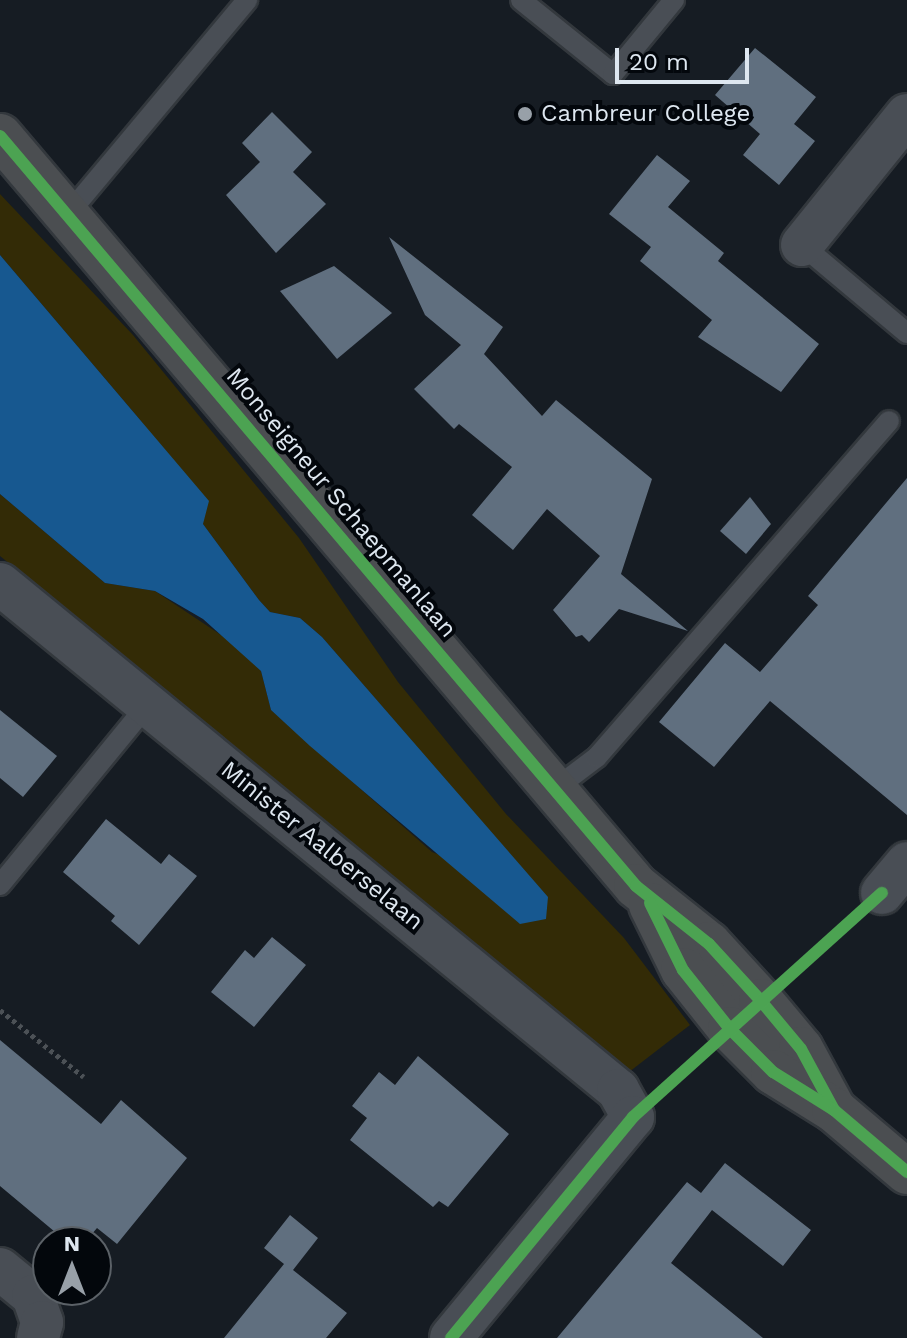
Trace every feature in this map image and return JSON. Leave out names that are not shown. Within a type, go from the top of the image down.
[{"type":"main road","name":"Monseigneur Schaepmanlaan","points":[[0,136],[69,213],[648,900],[683,970],[730,1029],[773,1072],[834,1110],[907,1172]]},
{"type":"street","points":[[802,245],[907,115]]},
{"type":"street","name":"Minister Aalberselaan","points":[[0,584],[618,1090],[633,1117],[451,1338]]},
{"type":"street","points":[[0,1269],[33,1296],[42,1322],[38,1338]]},
{"type":"lane","points":[[69,213],[247,0]]},
{"type":"lane","points":[[521,0],[613,74],[674,0]]},
{"type":"lane","points":[[802,245],[907,333]]},
{"type":"lane","points":[[556,788],[597,757],[889,421]]},
{"type":"lane","points":[[0,885],[148,704]]},
{"type":"path","points":[[0,1010],[84,1077]]},
{"type":"shaded area","points":[[0,194],[133,335],[299,538],[398,682],[506,814],[624,938],[690,1025],[629,1072],[0,556],[0,494],[105,583],[155,591],[239,647],[261,671],[271,710],[432,852],[547,897],[322,637],[300,618],[270,612],[259,600],[203,524],[204,515],[141,421],[0,255]]},
{"type":"water","points":[[0,255],[209,501],[203,524],[259,600],[270,612],[300,618],[322,637],[548,897],[546,919],[520,924],[310,746],[271,710],[261,671],[203,619],[155,591],[105,583],[0,494]]},
{"type":"building","points":[[755,48],[816,97],[794,124],[815,141],[779,185],[743,155],[760,134],[715,95]]},
{"type":"building","points":[[272,112],[312,152],[293,172],[326,204],[276,253],[226,195],[260,162],[242,143]]},
{"type":"building","points":[[657,155],[690,181],[668,207],[724,253],[718,261],[819,344],[781,392],[698,337],[712,320],[640,261],[651,247],[609,214]]},
{"type":"building","points":[[389,237],[503,327],[484,354],[542,416],[556,400],[652,479],[621,574],[688,631],[619,609],[589,642],[582,635],[576,637],[553,610],[600,556],[547,509],[513,550],[472,515],[512,467],[459,424],[454,429],[414,389],[461,345],[425,315]]},
{"type":"building","points":[[334,266],[392,313],[337,359],[280,291]]},
{"type":"building","points":[[907,478],[907,815],[770,701],[714,767],[659,722],[725,643],[760,672],[818,605],[808,596]]},
{"type":"building","points":[[750,497],[771,524],[746,554],[720,531]]},
{"type":"building","points":[[0,710],[57,756],[23,797],[0,778]]},
{"type":"building","points":[[106,819],[161,864],[169,854],[197,876],[139,945],[111,921],[115,916],[63,872]]},
{"type":"building","points":[[272,937],[306,965],[254,1027],[211,992],[245,950],[254,958]]},
{"type":"building","points":[[0,1040],[101,1124],[121,1100],[187,1158],[117,1244],[112,1240],[112,1226],[48,1226],[0,1186]]},
{"type":"building","points":[[418,1056],[509,1134],[448,1207],[439,1201],[433,1207],[350,1140],[367,1118],[352,1106],[379,1072],[395,1085]]},
{"type":"building","points":[[725,1163],[811,1230],[783,1266],[712,1210],[671,1263],[763,1338],[557,1338],[687,1182],[701,1193]]},
{"type":"building","points":[[290,1215],[318,1238],[293,1270],[347,1313],[326,1338],[224,1338],[284,1264],[264,1248]]},
{"type":"cycle path","points":[[0,136],[636,886],[709,944],[761,1001],[801,1049],[834,1110]]},
{"type":"cycle path","points":[[451,1338],[633,1117],[882,893]]},
{"type":"cycle path","points":[[650,903],[683,970],[730,1029],[773,1072],[834,1110],[907,1172]]},
{"type":"place","name":"Cambreur College","points":[[525,114]]}]
